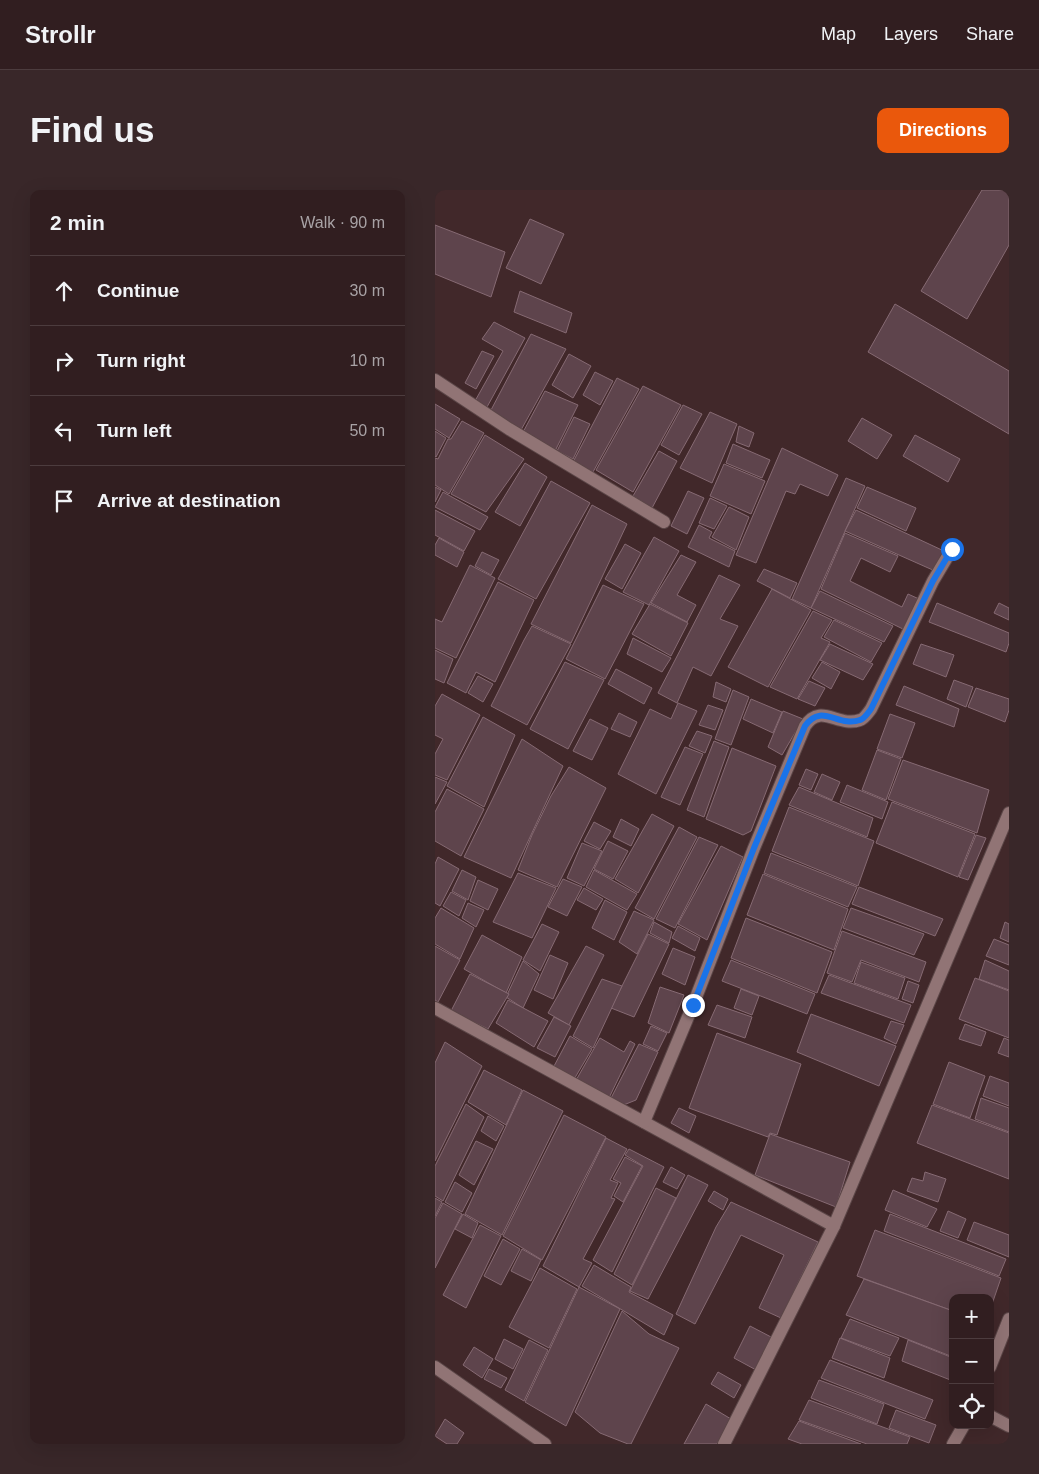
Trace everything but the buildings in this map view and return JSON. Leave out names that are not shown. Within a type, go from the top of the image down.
[{"type":"street","points":[[435,380],[509,429],[664,522]]},
{"type":"street","points":[[643,1122],[693,1005],[754,848],[805,726],[811,718],[819,715],[849,722],[861,720],[871,709],[933,581],[952,549]]},
{"type":"street","points":[[724,1444],[834,1226],[1009,813]]},
{"type":"street","points":[[435,1008],[834,1226]]},
{"type":"street","points":[[994,1357],[1009,1318]]},
{"type":"street","points":[[435,1367],[545,1444]]},
{"type":"street","points":[[994,1418],[1009,1426]]},
{"type":"street","points":[[953,1444],[961,1429]]},
{"type":"route","points":[[693,1005],[754,848],[805,726],[811,718],[819,715],[849,722],[861,720],[871,709],[933,581],[952,549]]}]
